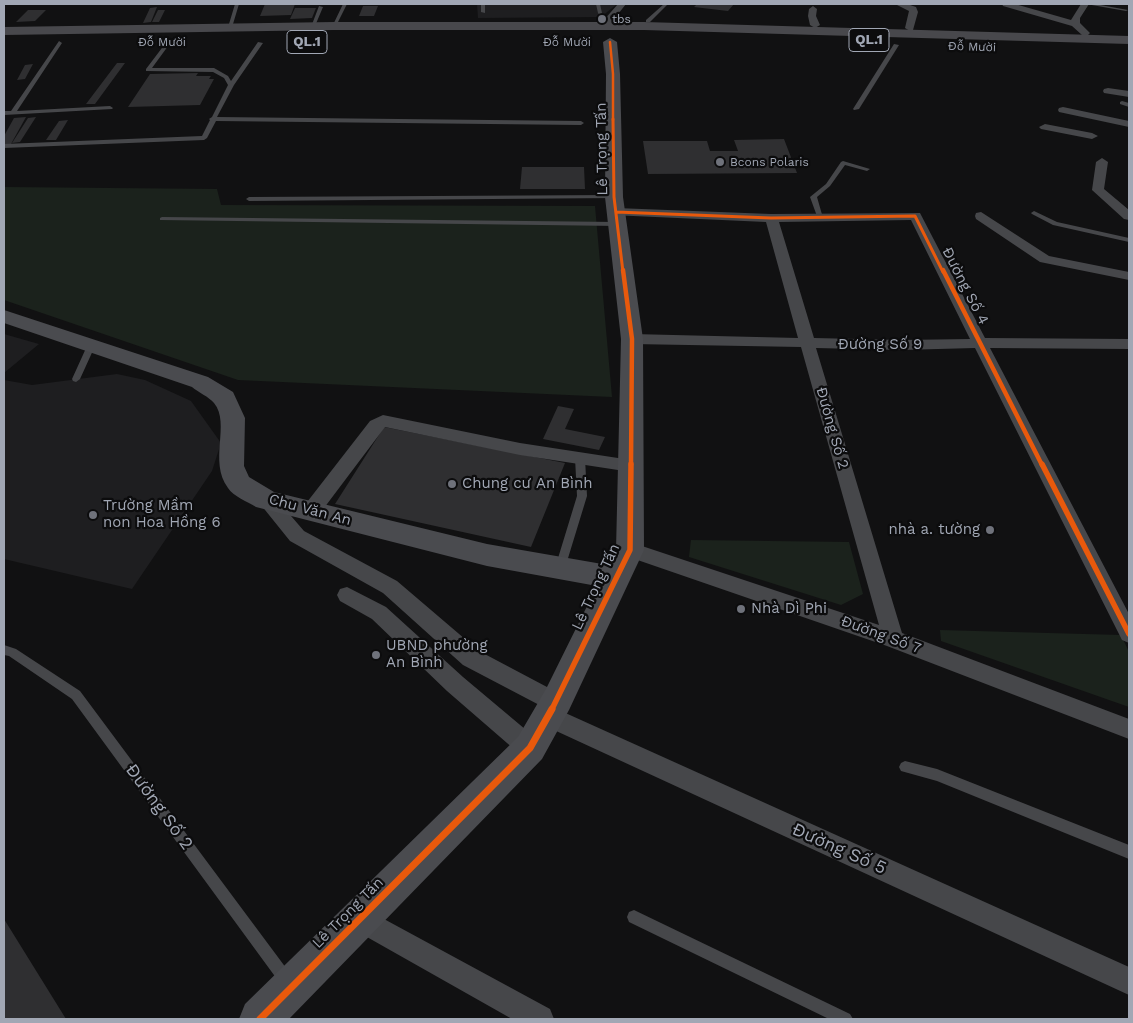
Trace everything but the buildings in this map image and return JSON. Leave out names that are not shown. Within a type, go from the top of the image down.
[{"type":"highway","name":"Đỗ Mười","points":[[609,35],[648,22],[815,25],[1085,34]]},
{"type":"highway","name":"Đỗ Mười","points":[[4,31],[314,25]]},
{"type":"highway","name":"Đỗ Mười","points":[[4,26],[335,25],[609,35],[896,40],[1129,48]]},
{"type":"highway","name":"Đỗ Mười","points":[[4,39],[609,35],[797,30],[1129,40]]},
{"type":"highway","name":"QL.1","points":[[1085,34],[1129,35]]},
{"type":"highway","name":"Đỗ Mười","points":[[4,43],[173,42]]},
{"type":"highway","points":[[241,42],[265,43]]},
{"type":"highway","name":"Đỗ Mười","points":[[727,42],[896,45],[1129,53]]},
{"type":"street","points":[[609,35],[622,4]]},
{"type":"street","points":[[899,4],[913,9],[910,28]]},
{"type":"street","points":[[1006,4],[1075,24],[1085,34]]},
{"type":"street","points":[[1075,24],[1076,18],[1087,4]]},
{"type":"street","points":[[813,9],[812,16],[815,25]]},
{"type":"street","name":"Lê Trọng Tấn","points":[[260,1019],[530,748],[553,710],[630,550],[632,339],[616,211],[613,74],[609,35]]},
{"type":"street","points":[[1108,91],[1129,94]]},
{"type":"street","points":[[1060,130],[1068,108],[1129,124]]},
{"type":"street","points":[[1046,127],[1092,136]]},
{"type":"street","points":[[1102,162],[1098,190],[1129,216]]},
{"type":"street","name":"Đường Số 4","points":[[616,211],[771,218],[915,216],[1129,634]]},
{"type":"street","points":[[981,216],[1045,259],[1129,276]]},
{"type":"street","name":"Đường Số 2","points":[[771,218],[892,639]]},
{"type":"street","name":"Chu Văn An","points":[[4,316],[200,382],[224,398],[233,418],[231,466],[238,483],[266,500],[487,555],[615,578]]},
{"type":"street","name":"Đường Số 9","points":[[632,339],[808,344],[1129,344]]},
{"type":"street","points":[[311,511],[376,425],[383,421],[520,449],[631,466]]},
{"type":"street","name":"Đường Số 5","points":[[266,500],[298,536],[390,588],[471,658],[553,710],[1129,981]]},
{"type":"street","name":"Đường Số 7","points":[[630,550],[892,639],[1129,729]]},
{"type":"street","points":[[346,595],[379,613],[455,684],[530,748]]},
{"type":"street","points":[[360,918],[540,1019]]},
{"type":"lane","points":[[231,24],[237,4]]},
{"type":"lane","points":[[335,25],[345,4]]},
{"type":"lane","points":[[483,4],[483,12]]},
{"type":"lane","points":[[598,4],[609,35]]},
{"type":"lane","points":[[648,22],[666,4]]},
{"type":"lane","points":[[1087,4],[1126,10]]},
{"type":"lane","points":[[314,25],[321,7]]},
{"type":"lane","points":[[173,42],[148,70],[214,70],[226,77],[231,85]]},
{"type":"lane","points":[[13,112],[59,43]]},
{"type":"lane","points":[[4,146],[204,138],[231,85],[265,43]]},
{"type":"lane","points":[[856,109],[896,45]]},
{"type":"lane","points":[[1122,103],[1129,104]]},
{"type":"lane","points":[[4,113],[110,108]]},
{"type":"lane","points":[[212,119],[581,123]]},
{"type":"lane","points":[[820,218],[813,197],[828,185],[843,163],[867,169]]},
{"type":"lane","points":[[249,198],[616,211]]},
{"type":"lane","points":[[162,219],[616,211]]},
{"type":"lane","points":[[1034,213],[1055,224],[1129,240]]},
{"type":"lane","points":[[76,379],[91,346]]},
{"type":"lane","points":[[560,568],[582,496],[580,458]]},
{"type":"lane","name":"Đường Số 2","points":[[4,650],[12,652],[76,695],[292,987]]},
{"type":"lane","points":[[905,767],[937,774],[1129,852]]},
{"type":"lane","points":[[634,917],[845,1019]]},
{"type":"shaded area","points":[[477,4],[617,4],[601,17],[478,18]]},
{"type":"shaded area","points":[[4,187],[217,189],[221,205],[595,206],[612,397],[238,380],[4,300]]},
{"type":"shaded area","points":[[4,334],[39,344],[4,373]]},
{"type":"shaded area","name":"Trường Mầm non Hoa Hồng 6","points":[[117,374],[145,380],[191,401],[221,443],[212,471],[132,589],[4,559],[4,380],[32,385]]},
{"type":"shaded area","points":[[691,540],[849,542],[863,594],[841,605],[689,557]]},
{"type":"shaded area","points":[[940,630],[1121,635],[1129,652],[1129,707],[941,641]]},
{"type":"cycle path","points":[[260,1019],[530,748],[570,675],[630,550],[632,339],[614,197],[613,74],[610,42]]},
{"type":"cycle path","points":[[616,212],[771,218],[915,216],[1129,634]]},
{"type":"place","name":"tbs","points":[[602,19]]},
{"type":"place","name":"Bcons Polaris","points":[[720,162]]},
{"type":"place","name":"Chung cư An Bình","points":[[452,484]]},
{"type":"place","name":"Trường Mầm non Hoa Hồng 6","points":[[93,515]]},
{"type":"place","name":"nhà a. tường","points":[[990,530]]},
{"type":"place","name":"Nhà Dì Phi","points":[[741,609]]},
{"type":"place","name":"UBND phường An Bình","points":[[376,655]]}]
